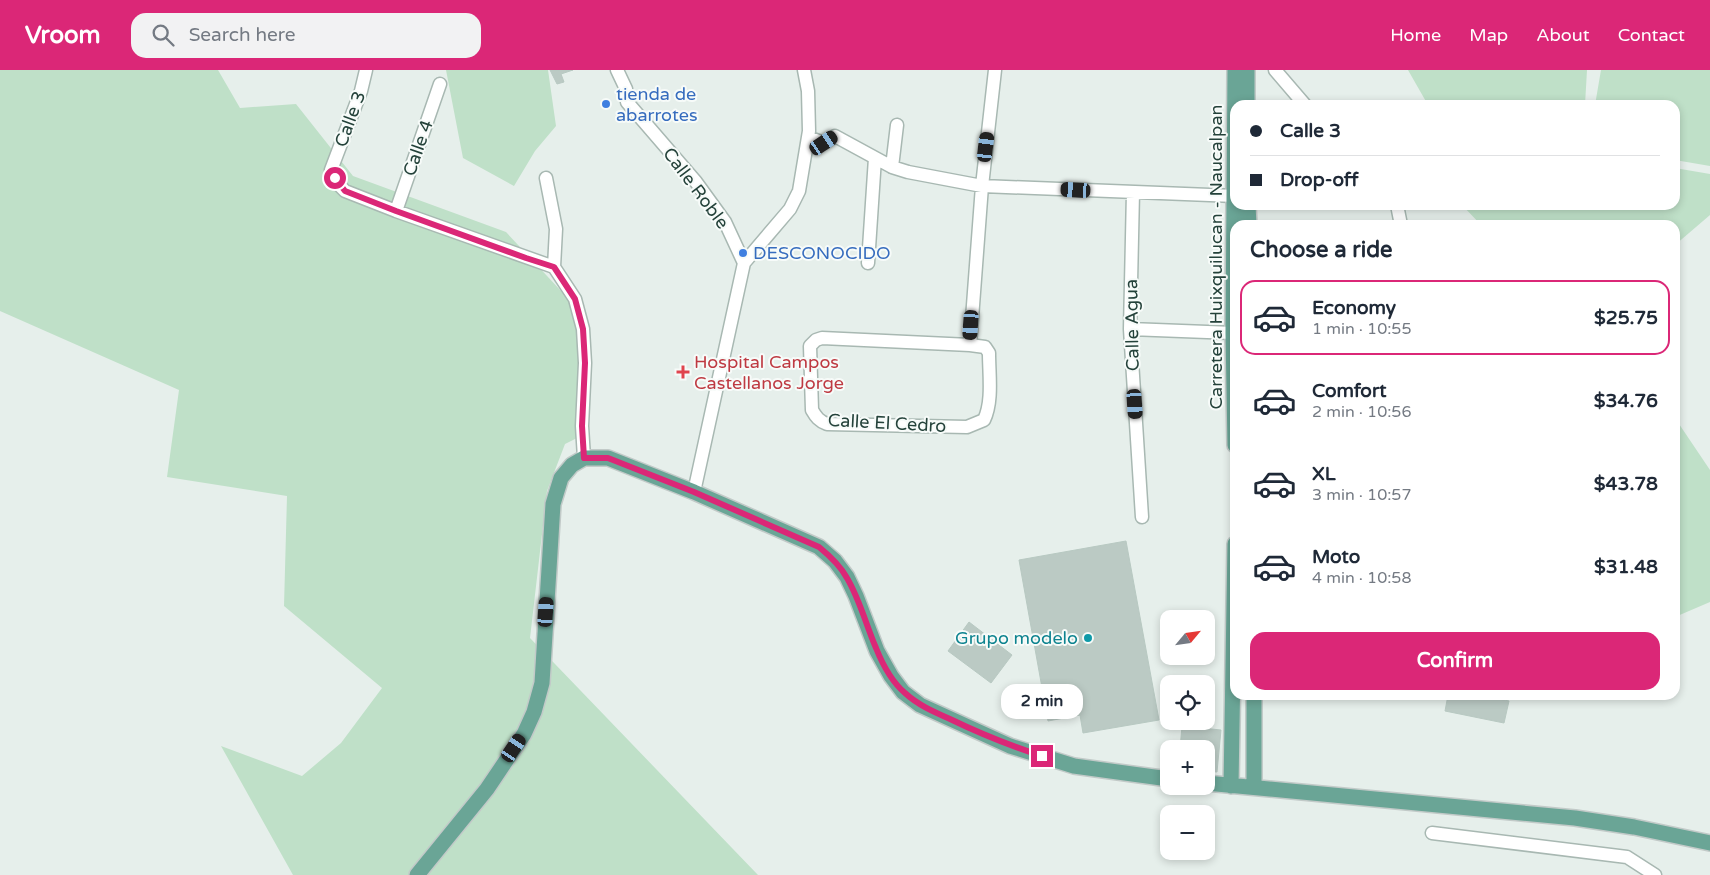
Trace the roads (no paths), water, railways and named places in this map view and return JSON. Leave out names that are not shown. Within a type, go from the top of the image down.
[{"type":"main road","name":"Carretera Huixquilucan - Naucalpan","points":[[1234,70],[1234,100]]},
{"type":"main road","name":"Carretera Huixquilucan - Naucalpan","points":[[1247,70],[1247,100]]},
{"type":"main road","points":[[416,875],[487,789],[524,734],[534,712],[542,684],[553,504],[561,478],[572,465],[584,458],[608,458],[694,492],[819,547],[835,561],[847,577],[877,651],[891,676],[903,692],[920,705],[1010,746],[1074,766],[1160,778]]},
{"type":"main road","points":[[1232,786],[1233,700]]},
{"type":"main road","points":[[1254,700],[1254,787]]},
{"type":"main road","points":[[1215,784],[1575,818],[1634,827],[1710,843]]},
{"type":"street","name":"Calle 3","points":[[366,70],[361,91],[331,170],[338,184],[345,191],[396,211],[554,267]]},
{"type":"street","name":"Calle Roble","points":[[617,70],[626,89],[627,102],[696,182],[725,222],[744,263]]},
{"type":"street","points":[[694,492],[744,263],[790,209],[799,191],[808,137],[808,90],[804,70]]},
{"type":"street","points":[[970,345],[982,186],[995,70]]},
{"type":"street","points":[[1275,70],[1302,100]]},
{"type":"street","name":"Calle 4","points":[[396,211],[440,84]]},
{"type":"street","points":[[892,167],[897,125]]},
{"type":"street","points":[[808,137],[824,143],[835,136],[892,167],[908,172],[982,186],[1230,196]]},
{"type":"street","points":[[868,263],[875,158]]},
{"type":"street","points":[[546,178],[556,229],[554,267],[575,299],[583,329],[585,363],[582,426],[584,458]]},
{"type":"street","name":"Calle Agua","points":[[1133,192],[1130,329],[1142,517]]},
{"type":"street","points":[[1130,329],[1230,334]]},
{"type":"street","name":"Calle El Cedro","points":[[822,338],[970,345],[985,348],[989,353],[988,412],[984,420],[976,425],[967,427],[827,424],[816,418],[812,410],[810,346],[816,340],[822,338]]},
{"type":"street","points":[[1432,833],[1627,857],[1655,875]]},
{"type":"place","name":"tienda de abarrotes","points":[[606,104]]},
{"type":"place","name":"DESCONOCIDO","points":[[743,253]]},
{"type":"place","name":"Hospital Campos Castellanos Jorge","points":[[683,372]]},
{"type":"place","name":"Grupo modelo","points":[[1088,638]]}]
